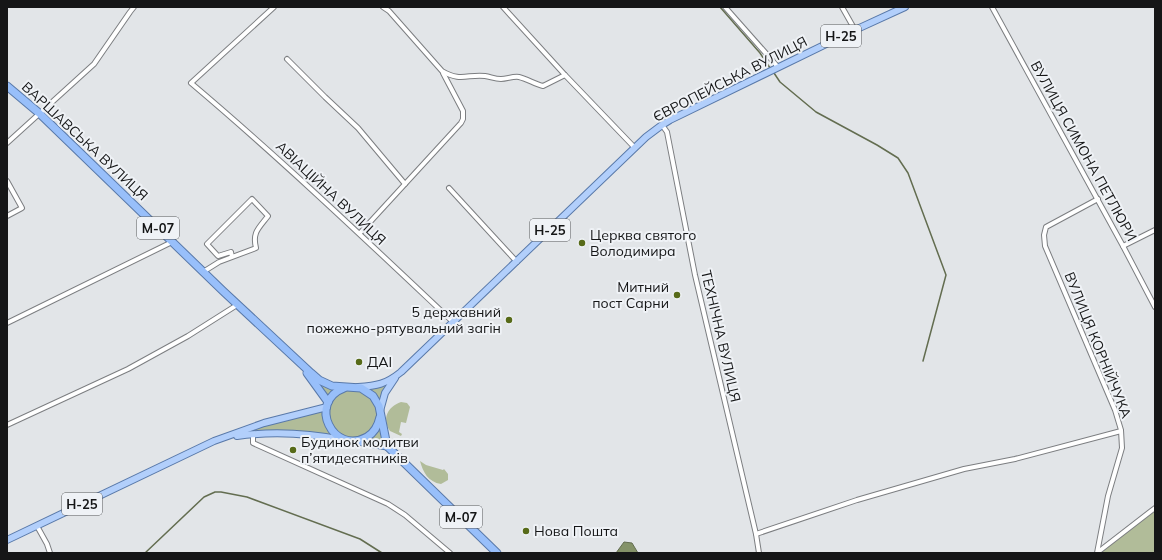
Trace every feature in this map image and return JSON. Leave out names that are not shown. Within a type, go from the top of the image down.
[{"type":"highway","name":"ВАРШАВСЬКА ВУЛИЦЯ","points":[[7,86],[39,113],[301,365]]},
{"type":"highway","name":"М-07","points":[[301,365],[319,380],[332,386],[356,387],[364,389],[373,396],[379,406],[387,446],[498,553]]},
{"type":"highway","name":"М-07","points":[[301,365],[327,405]]},
{"type":"highway","name":"Н-25","points":[[327,405],[337,392],[346,387]]},
{"type":"highway","points":[[327,405],[326,413],[328,425],[336,435],[347,440],[358,440],[387,446]]},
{"type":"highway","name":"Н-25","points":[[358,440],[371,434],[378,425],[380,413]]},
{"type":"main road","name":"ЄВРОПЕЙСЬКА ВУЛИЦЯ","points":[[380,413],[385,393],[401,372],[635,148],[662,125],[774,69],[905,7]]},
{"type":"main road","name":"ЄВРОПЕЙСЬКА ВУЛИЦЯ","points":[[356,387],[384,383],[401,372]]},
{"type":"main road","name":"Н-25","points":[[7,540],[214,441],[264,423],[327,405]]},
{"type":"main road","name":"Н-25","points":[[214,441],[253,434],[277,432],[347,440]]},
{"type":"street","points":[[7,143],[94,64],[134,7]]},
{"type":"street","name":"АВІАЦІЙНА ВУЛИЦЯ","points":[[274,7],[191,83],[236,121],[360,233],[453,322]]},
{"type":"street","points":[[360,233],[457,128],[463,119],[463,111],[442,71],[389,11],[383,7]]},
{"type":"street","points":[[503,7],[565,75],[635,148]]},
{"type":"street","points":[[725,7],[774,69]]},
{"type":"street","points":[[842,7],[855,30]]},
{"type":"street","name":"ВУЛИЦЯ СИМОНА ПЕТЛЮРИ","points":[[992,7],[1098,199],[1155,307]]},
{"type":"street","points":[[287,59],[358,128],[405,184]]},
{"type":"street","points":[[442,71],[451,76],[461,78],[486,76],[493,79],[502,79],[515,77],[543,86],[565,75]]},
{"type":"street","name":"ТЕХНІЧНА ВУЛИЦЯ","points":[[662,125],[666,132],[695,275],[756,534],[759,553]]},
{"type":"street","points":[[7,181],[22,208],[7,216]]},
{"type":"street","points":[[449,188],[517,262]]},
{"type":"street","points":[[203,272],[232,257],[256,248],[254,240],[256,232],[268,216],[252,199],[207,244],[218,256],[231,252],[232,257]]},
{"type":"street","name":"ВУЛИЦЯ КОРНІЙЧУКА","points":[[1097,553],[1108,496],[1122,448],[1121,431],[1115,410],[1045,246],[1044,235],[1046,227],[1098,199]]},
{"type":"street","points":[[1123,246],[1155,230]]},
{"type":"street","points":[[7,323],[172,242]]},
{"type":"street","points":[[7,425],[128,369],[188,336],[237,305]]},
{"type":"street","points":[[756,534],[857,500],[964,469],[1015,459],[1121,431]]},
{"type":"street","points":[[253,434],[254,443],[388,504],[405,515],[450,553]]},
{"type":"street","points":[[1097,553],[1155,508]]},
{"type":"street","points":[[37,526],[48,551]]},
{"type":"shaded area","points":[[309,377],[326,383],[356,387],[392,378],[380,411],[387,446],[330,437],[244,435],[229,437],[264,423],[327,407]]},
{"type":"shaded area","points":[[401,402],[407,403],[410,407],[406,423],[401,422],[399,432],[402,434],[401,436],[390,431],[386,418],[389,410]]},
{"type":"shaded area","points":[[420,461],[426,465],[444,469],[448,474],[448,480],[441,484],[429,479]]},
{"type":"shaded area","points":[[1155,511],[1155,553],[1102,553],[1104,549]]},
{"type":"shaded area","points":[[624,542],[632,543],[638,553],[616,553]]},
{"type":"waterway","points":[[720,7],[760,53],[770,68]]},
{"type":"waterway","points":[[774,73],[780,82],[816,112],[898,158],[908,173],[946,275],[923,361]]},
{"type":"waterway","points":[[145,553],[204,497],[215,492],[247,497],[360,539],[382,553]]},
{"type":"place","name":"Церква святого Володимира","points":[[582,243]]},
{"type":"place","name":"Митний пост Сарни","points":[[677,295]]},
{"type":"place","name":"5 державний пожежно-рятувальний загін","points":[[509,320]]},
{"type":"place","name":"ДАІ","points":[[359,362]]},
{"type":"place","name":"Будинок молитви п’ятидесятників","points":[[293,450]]},
{"type":"place","name":"Нова Пошта","points":[[526,531]]}]
